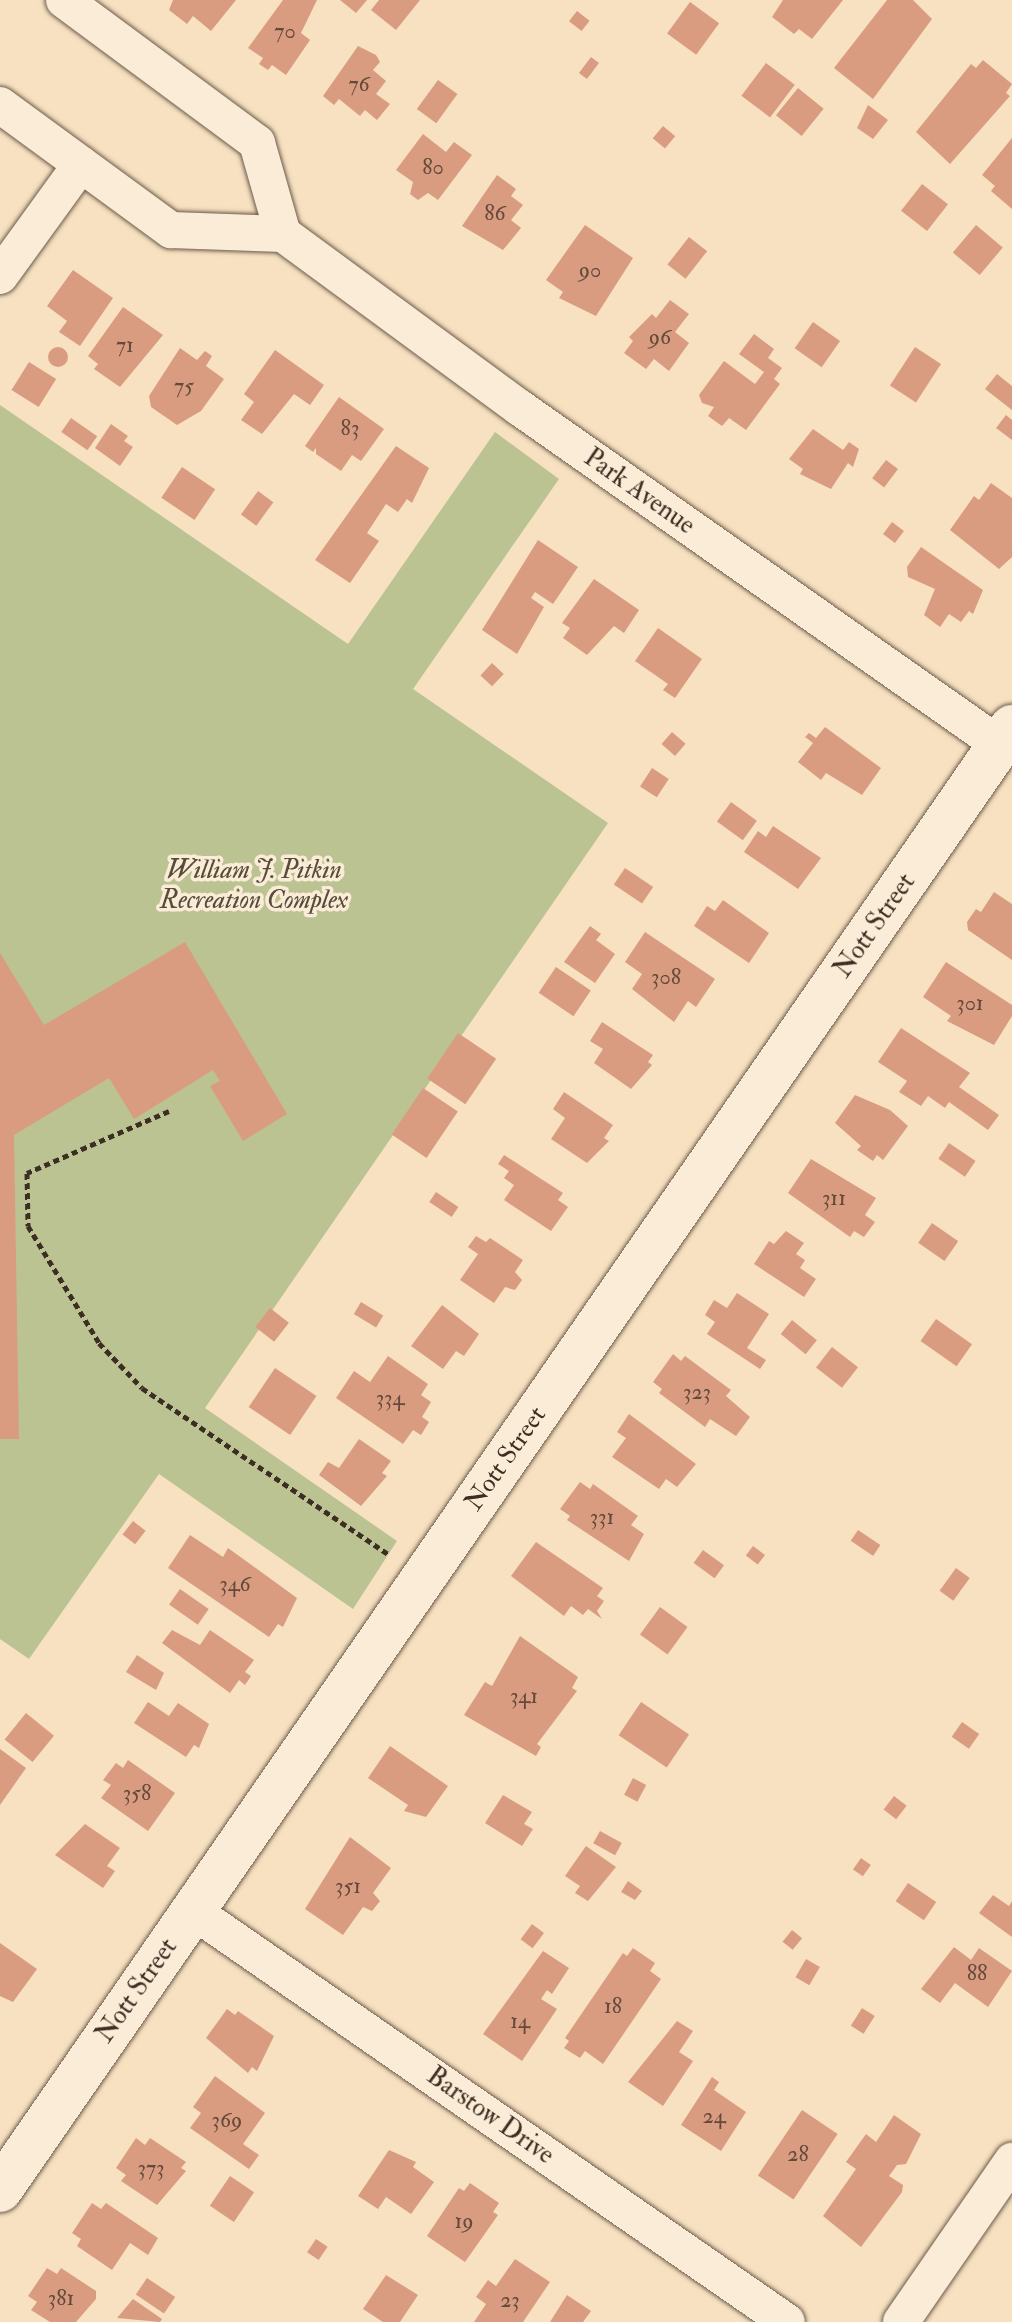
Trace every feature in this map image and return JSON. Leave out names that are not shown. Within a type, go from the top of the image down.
[{"type":"street","points":[[0,105],[171,230],[283,234],[257,143],[64,0]]},
{"type":"street","points":[[0,276],[81,164]]},
{"type":"street","name":"Park Avenue","points":[[283,234],[520,408],[1006,736]]},
{"type":"street","name":"Nott Street","points":[[0,2190],[1006,736]]},
{"type":"street","name":"Barstow Drive","points":[[193,1911],[787,2322]]},
{"type":"street","points":[[901,2322],[1012,2161]]},
{"type":"path","points":[[169,1111],[27,1173],[28,1226],[99,1343],[133,1380],[388,1554]]},
{"type":"green space","name":"William J. Pitkin Recreation Complex","points":[[0,405],[348,644],[495,432],[559,479],[413,689],[608,823],[205,1408],[397,1541],[353,1609],[159,1474],[29,1659],[0,1639]]},
{"type":"building","points":[[173,0],[236,0],[211,31],[193,16],[187,24],[169,10]]},
{"type":"building","points":[[283,0],[317,0],[301,33],[310,40],[286,75],[272,65],[268,70],[259,64],[263,58],[248,48]]},
{"type":"building","points":[[340,0],[367,0],[356,13]]},
{"type":"building","points":[[379,0],[420,0],[396,30],[371,10]]},
{"type":"building","points":[[783,0],[843,0],[812,39],[799,29],[794,34],[772,17]]},
{"type":"building","points":[[887,0],[913,0],[932,19],[873,99],[834,68]]},
{"type":"building","points":[[690,2],[719,23],[696,55],[667,34]]},
{"type":"building","points":[[577,11],[590,21],[582,31],[569,21]]},
{"type":"building","points":[[358,46],[376,55],[380,62],[373,70],[386,81],[376,94],[390,104],[377,120],[365,110],[360,116],[339,99],[334,105],[323,96]]},
{"type":"building","points":[[591,57],[599,63],[587,79],[579,73]]},
{"type":"building","points":[[983,60],[1012,84],[1006,93],[1010,96],[950,164],[916,132],[971,64],[976,68]]},
{"type":"building","points":[[766,63],[795,85],[770,117],[741,96]]},
{"type":"building","points":[[438,80],[457,94],[436,123],[417,109]]},
{"type":"building","points":[[798,88],[824,109],[802,136],[776,115]]},
{"type":"building","points":[[868,105],[888,120],[873,139],[857,128]]},
{"type":"building","points":[[663,126],[675,136],[665,149],[653,138]]},
{"type":"building","points":[[423,134],[446,152],[454,142],[472,155],[438,200],[428,193],[418,200],[410,194],[413,182],[396,170]]},
{"type":"building","points":[[1012,138],[1012,209],[991,191],[995,186],[982,175]]},
{"type":"building","points":[[497,175],[516,189],[511,196],[523,205],[511,220],[521,228],[503,250],[462,226]]},
{"type":"building","points":[[922,184],[948,204],[927,231],[901,211]]},
{"type":"building","points":[[585,225],[633,258],[596,316],[559,298],[563,292],[546,280]]},
{"type":"building","points":[[976,225],[1003,247],[980,275],[953,253]]},
{"type":"building","points":[[689,237],[707,251],[686,279],[667,265]]},
{"type":"building","points":[[73,270],[113,298],[80,346],[59,332],[67,321],[47,306]]},
{"type":"building","points":[[670,300],[689,314],[675,332],[689,343],[669,371],[654,359],[646,369],[624,353],[633,341],[629,337],[652,314],[656,318]]},
{"type":"building","points":[[123,307],[163,335],[120,387],[94,369],[98,364],[88,356]]},
{"type":"building","points":[[813,322],[840,341],[822,367],[795,348]]},
{"type":"building","points":[[754,334],[774,349],[768,358],[782,368],[774,379],[780,384],[746,430],[729,418],[722,426],[708,416],[714,407],[702,403],[699,395],[724,361],[755,384],[764,372],[739,354]]},
{"type":"building","points":[[58,347],[65,350],[68,357],[65,364],[58,367],[51,364],[48,357],[51,350]]},
{"type":"building","points":[[915,347],[941,364],[916,402],[890,386]]},
{"type":"building","points":[[180,348],[197,360],[205,351],[212,356],[206,366],[224,379],[201,411],[177,425],[151,407],[149,396]]},
{"type":"building","points":[[275,350],[324,385],[310,405],[294,394],[262,434],[241,420],[254,402],[244,394]]},
{"type":"building","points":[[29,362],[56,379],[39,407],[12,390]]},
{"type":"building","points":[[997,374],[1012,386],[1012,410],[985,389]]},
{"type":"building","points":[[339,397],[384,429],[361,461],[352,455],[341,471],[316,454],[316,448],[313,452],[305,446]]},
{"type":"building","points":[[1006,415],[1012,420],[1012,440],[996,428]]},
{"type":"building","points":[[71,418],[97,436],[87,450],[61,432]]},
{"type":"building","points":[[111,424],[128,436],[124,441],[133,447],[120,466],[95,448]]},
{"type":"building","points":[[813,429],[843,450],[849,442],[859,449],[853,467],[848,463],[831,489],[800,474],[803,469],[789,459]]},
{"type":"building","points":[[396,446],[429,468],[412,503],[407,499],[398,512],[386,504],[367,533],[379,541],[350,583],[315,560]]},
{"type":"building","points":[[886,460],[898,469],[884,487],[872,478]]},
{"type":"building","points":[[182,467],[215,489],[194,520],[161,498]]},
{"type":"building","points":[[991,483],[1012,498],[1012,557],[999,569],[950,530],[974,496],[979,500]]},
{"type":"building","points":[[258,491],[273,502],[256,526],[241,514]]},
{"type":"building","points":[[892,522],[904,531],[895,543],[883,534]]},
{"type":"building","points":[[538,540],[578,567],[553,604],[535,592],[531,598],[544,607],[517,654],[482,630]]},
{"type":"building","points":[[921,547],[983,590],[973,614],[969,611],[961,622],[949,614],[940,627],[924,615],[935,589],[908,577],[907,567]]},
{"type":"building","points":[[594,579],[639,610],[624,633],[614,626],[587,655],[563,638],[570,628],[562,623]]},
{"type":"building","points":[[658,628],[702,659],[675,698],[663,690],[668,684],[635,661]]},
{"type":"building","points":[[492,663],[504,674],[492,686],[480,675]]},
{"type":"building","points":[[825,727],[881,768],[862,795],[826,773],[821,780],[798,762],[813,743],[805,737],[809,733],[816,738]]},
{"type":"building","points":[[672,732],[686,744],[675,756],[662,744]]},
{"type":"building","points":[[652,768],[669,779],[657,797],[640,786]]},
{"type":"building","points":[[731,802],[757,821],[743,840],[717,821]]},
{"type":"building","points":[[773,826],[821,858],[798,889],[744,852],[758,831],[766,837]]},
{"type":"building","points":[[625,868],[653,887],[642,904],[614,885]]},
{"type":"building","points":[[994,892],[1012,904],[1012,960],[968,930],[967,922],[976,909],[981,912]]},
{"type":"building","points":[[723,900],[769,933],[749,963],[694,926],[707,906],[715,911]]},
{"type":"building","points":[[590,926],[601,934],[596,940],[615,954],[595,983],[564,962]]},
{"type":"building","points":[[645,932],[715,979],[696,1007],[688,1001],[674,1022],[632,989],[642,974],[625,962]]},
{"type":"building","points":[[185,942],[287,1114],[243,1141],[210,1086],[220,1081],[213,1070],[134,1119],[109,1078],[14,1135],[19,1439],[0,1439],[0,953],[44,1025]]},
{"type":"building","points":[[946,962],[1012,1005],[1012,1016],[994,1045],[947,1021],[951,1016],[923,997]]},
{"type":"building","points":[[556,967],[591,990],[573,1016],[539,993]]},
{"type":"building","points":[[602,1022],[653,1055],[648,1062],[652,1065],[631,1089],[594,1063],[603,1049],[590,1041]]},
{"type":"building","points":[[901,1028],[970,1073],[959,1087],[999,1115],[988,1130],[949,1102],[945,1108],[928,1096],[921,1106],[899,1092],[907,1081],[878,1062]]},
{"type":"building","points":[[458,1033],[496,1059],[465,1104],[427,1079]]},
{"type":"building","points":[[423,1088],[458,1111],[427,1158],[392,1134]]},
{"type":"building","points":[[564,1092],[613,1125],[604,1138],[609,1141],[587,1163],[551,1139],[565,1118],[553,1109]]},
{"type":"building","points":[[855,1095],[890,1110],[908,1126],[883,1160],[877,1155],[873,1161],[857,1150],[861,1146],[835,1123]]},
{"type":"building","points":[[949,1143],[976,1161],[965,1177],[938,1159]]},
{"type":"building","points":[[504,1155],[563,1193],[558,1200],[568,1207],[551,1231],[504,1200],[514,1185],[504,1178],[509,1171],[498,1164]]},
{"type":"building","points":[[811,1159],[876,1198],[865,1215],[875,1222],[864,1237],[854,1231],[850,1237],[788,1193]]},
{"type":"building","points":[[436,1192],[458,1207],[452,1217],[429,1202]]},
{"type":"building","points":[[932,1223],[958,1241],[944,1261],[918,1243]]},
{"type":"building","points":[[786,1231],[804,1243],[796,1254],[805,1260],[800,1268],[816,1279],[804,1297],[754,1264],[769,1241],[774,1244]]},
{"type":"building","points":[[476,1236],[486,1242],[490,1238],[523,1260],[515,1272],[522,1280],[515,1290],[505,1287],[494,1303],[460,1280],[478,1254],[468,1247]]},
{"type":"building","points":[[737,1293],[769,1314],[747,1348],[766,1360],[760,1369],[707,1334],[715,1322],[705,1315],[714,1300],[727,1308]]},
{"type":"building","points":[[361,1302],[383,1315],[376,1327],[354,1314]]},
{"type":"building","points":[[442,1305],[479,1334],[464,1356],[456,1351],[443,1369],[411,1346]]},
{"type":"building","points":[[270,1308],[289,1323],[274,1342],[255,1327]]},
{"type":"building","points":[[936,1319],[972,1344],[957,1366],[921,1341]]},
{"type":"building","points":[[792,1320],[817,1340],[806,1354],[781,1334]]},
{"type":"building","points":[[832,1347],[858,1367],[842,1388],[816,1367]]},
{"type":"building","points":[[673,1354],[681,1361],[685,1356],[731,1390],[726,1396],[750,1417],[736,1436],[710,1419],[705,1427],[659,1393],[662,1389],[653,1382]]},
{"type":"building","points":[[388,1356],[428,1384],[421,1395],[431,1402],[422,1417],[429,1422],[421,1435],[413,1430],[403,1444],[336,1398],[354,1371],[370,1382]]},
{"type":"building","points":[[275,1368],[316,1396],[290,1435],[249,1407]]},
{"type":"building","points":[[629,1414],[696,1464],[677,1487],[666,1479],[659,1489],[612,1457],[626,1438],[617,1432]]},
{"type":"building","points":[[359,1439],[391,1461],[382,1473],[387,1476],[361,1506],[319,1475],[328,1462],[339,1468]]},
{"type":"building","points":[[580,1482],[590,1489],[593,1484],[638,1516],[631,1525],[644,1534],[629,1561],[567,1520],[570,1516],[560,1509]]},
{"type":"building","points":[[133,1521],[146,1531],[135,1544],[123,1534]]},
{"type":"building","points":[[858,1530],[880,1545],[873,1556],[851,1541]]},
{"type":"building","points":[[190,1535],[223,1557],[228,1548],[297,1598],[283,1627],[278,1624],[269,1637],[168,1568]]},
{"type":"building","points":[[536,1542],[603,1588],[597,1596],[604,1601],[597,1611],[602,1619],[588,1609],[583,1615],[571,1606],[564,1616],[511,1576]]},
{"type":"building","points":[[753,1546],[765,1555],[758,1565],[746,1556]]},
{"type":"building","points":[[703,1550],[724,1565],[715,1578],[694,1563]]},
{"type":"building","points":[[956,1568],[970,1578],[953,1601],[940,1591]]},
{"type":"building","points":[[180,1589],[209,1609],[198,1625],[169,1605]]},
{"type":"building","points":[[660,1607],[688,1627],[668,1654],[640,1635]]},
{"type":"building","points":[[172,1630],[200,1645],[210,1630],[254,1660],[245,1672],[251,1676],[245,1685],[239,1680],[230,1693],[162,1643]]},
{"type":"building","points":[[520,1636],[578,1677],[572,1688],[577,1691],[537,1744],[541,1747],[536,1756],[464,1715],[485,1682],[492,1686]]},
{"type":"building","points":[[137,1655],[164,1673],[156,1690],[126,1672]]},
{"type":"building","points":[[148,1702],[169,1716],[178,1703],[209,1724],[199,1748],[194,1745],[186,1757],[134,1723]]},
{"type":"building","points":[[641,1702],[689,1734],[667,1768],[619,1735]]},
{"type":"building","points":[[26,1713],[54,1736],[33,1762],[5,1739]]},
{"type":"building","points":[[962,1722],[979,1734],[969,1749],[952,1737]]},
{"type":"building","points":[[390,1746],[448,1786],[426,1817],[404,1811],[408,1805],[368,1778]]},
{"type":"building","points":[[0,1749],[26,1768],[0,1805]]},
{"type":"building","points":[[128,1760],[175,1793],[148,1831],[101,1798],[111,1785],[103,1780],[116,1763],[123,1768]]},
{"type":"building","points":[[633,1778],[646,1785],[637,1802],[624,1795]]},
{"type":"building","points":[[503,1795],[532,1812],[524,1824],[533,1829],[522,1846],[485,1823]]},
{"type":"building","points":[[894,1796],[907,1806],[896,1819],[884,1809]]},
{"type":"building","points":[[85,1824],[120,1848],[107,1866],[115,1871],[103,1888],[55,1855]]},
{"type":"building","points":[[600,1831],[622,1843],[615,1855],[593,1843]]},
{"type":"building","points":[[350,1837],[391,1868],[373,1893],[380,1901],[372,1911],[363,1907],[343,1935],[305,1909]]},
{"type":"building","points":[[586,1846],[616,1867],[588,1901],[575,1893],[580,1886],[565,1876]]},
{"type":"building","points":[[861,1858],[871,1865],[863,1876],[853,1869]]},
{"type":"building","points":[[628,1881],[642,1891],[635,1900],[621,1892]]},
{"type":"building","points":[[908,1883],[936,1902],[924,1920],[896,1901]]},
{"type":"building","points":[[993,1895],[1009,1906],[1012,1901],[1012,1937],[979,1913]]},
{"type":"building","points":[[532,1924],[544,1933],[533,1948],[521,1939]]},
{"type":"building","points":[[792,1930],[802,1938],[793,1950],[783,1942]]},
{"type":"building","points":[[0,1943],[37,1969],[13,2002],[0,1996]]},
{"type":"building","points":[[954,1947],[971,1960],[979,1948],[1012,1971],[988,2007],[955,1983],[940,2003],[921,1989]]},
{"type":"building","points":[[633,1948],[655,1963],[650,1971],[661,1979],[603,2064],[585,2051],[580,2058],[564,2048],[569,2041],[565,2038],[623,1953],[627,1956]]},
{"type":"building","points":[[543,1951],[569,1968],[552,1994],[547,1990],[541,1999],[557,2009],[522,2061],[483,2034]]},
{"type":"building","points":[[806,1959],[820,1967],[809,1985],[796,1977]]},
{"type":"building","points":[[862,2008],[875,2016],[864,2034],[851,2026]]},
{"type":"building","points":[[227,2009],[235,2015],[238,2011],[274,2036],[257,2071],[252,2067],[248,2073],[206,2038]]},
{"type":"building","points":[[677,2021],[693,2031],[679,2052],[693,2061],[663,2106],[628,2082]]},
{"type":"building","points":[[215,2076],[265,2113],[243,2144],[259,2155],[249,2169],[190,2128],[201,2113],[193,2107]]},
{"type":"building","points":[[712,2077],[719,2082],[714,2090],[746,2112],[721,2151],[681,2125]]},
{"type":"building","points":[[802,2110],[838,2134],[793,2200],[758,2175]]},
{"type":"building","points":[[894,2115],[921,2134],[906,2164],[897,2165],[889,2176],[903,2185],[902,2192],[861,2247],[823,2216],[856,2169],[846,2162],[866,2134],[876,2142]]},
{"type":"building","points":[[136,2138],[145,2145],[150,2138],[186,2162],[181,2168],[186,2171],[157,2205],[121,2181],[126,2175],[116,2168]]},
{"type":"building","points":[[389,2150],[416,2162],[413,2167],[434,2182],[411,2214],[386,2197],[378,2209],[358,2196]]},
{"type":"building","points":[[230,2176],[254,2192],[234,2222],[210,2206]]},
{"type":"building","points":[[470,2183],[499,2203],[493,2212],[498,2215],[465,2262],[427,2236],[459,2188],[464,2191]]},
{"type":"building","points":[[92,2203],[101,2209],[106,2203],[158,2238],[148,2255],[130,2243],[112,2270],[77,2246],[81,2239],[72,2233]]},
{"type":"building","points":[[316,2239],[328,2247],[319,2260],[307,2252]]},
{"type":"building","points":[[515,2259],[550,2282],[523,2322],[474,2322],[486,2304],[476,2297],[488,2280],[496,2286]]},
{"type":"building","points":[[47,2268],[57,2274],[61,2268],[96,2291],[96,2299],[76,2322],[50,2322],[31,2310],[37,2302],[28,2296]]},
{"type":"building","points":[[386,2275],[418,2295],[400,2322],[383,2322],[363,2309]]},
{"type":"building","points":[[147,2278],[175,2297],[164,2314],[136,2295]]},
{"type":"building","points":[[567,2295],[591,2311],[583,2322],[550,2322]]},
{"type":"building","points":[[133,2299],[162,2319],[160,2322],[117,2318]]}]
